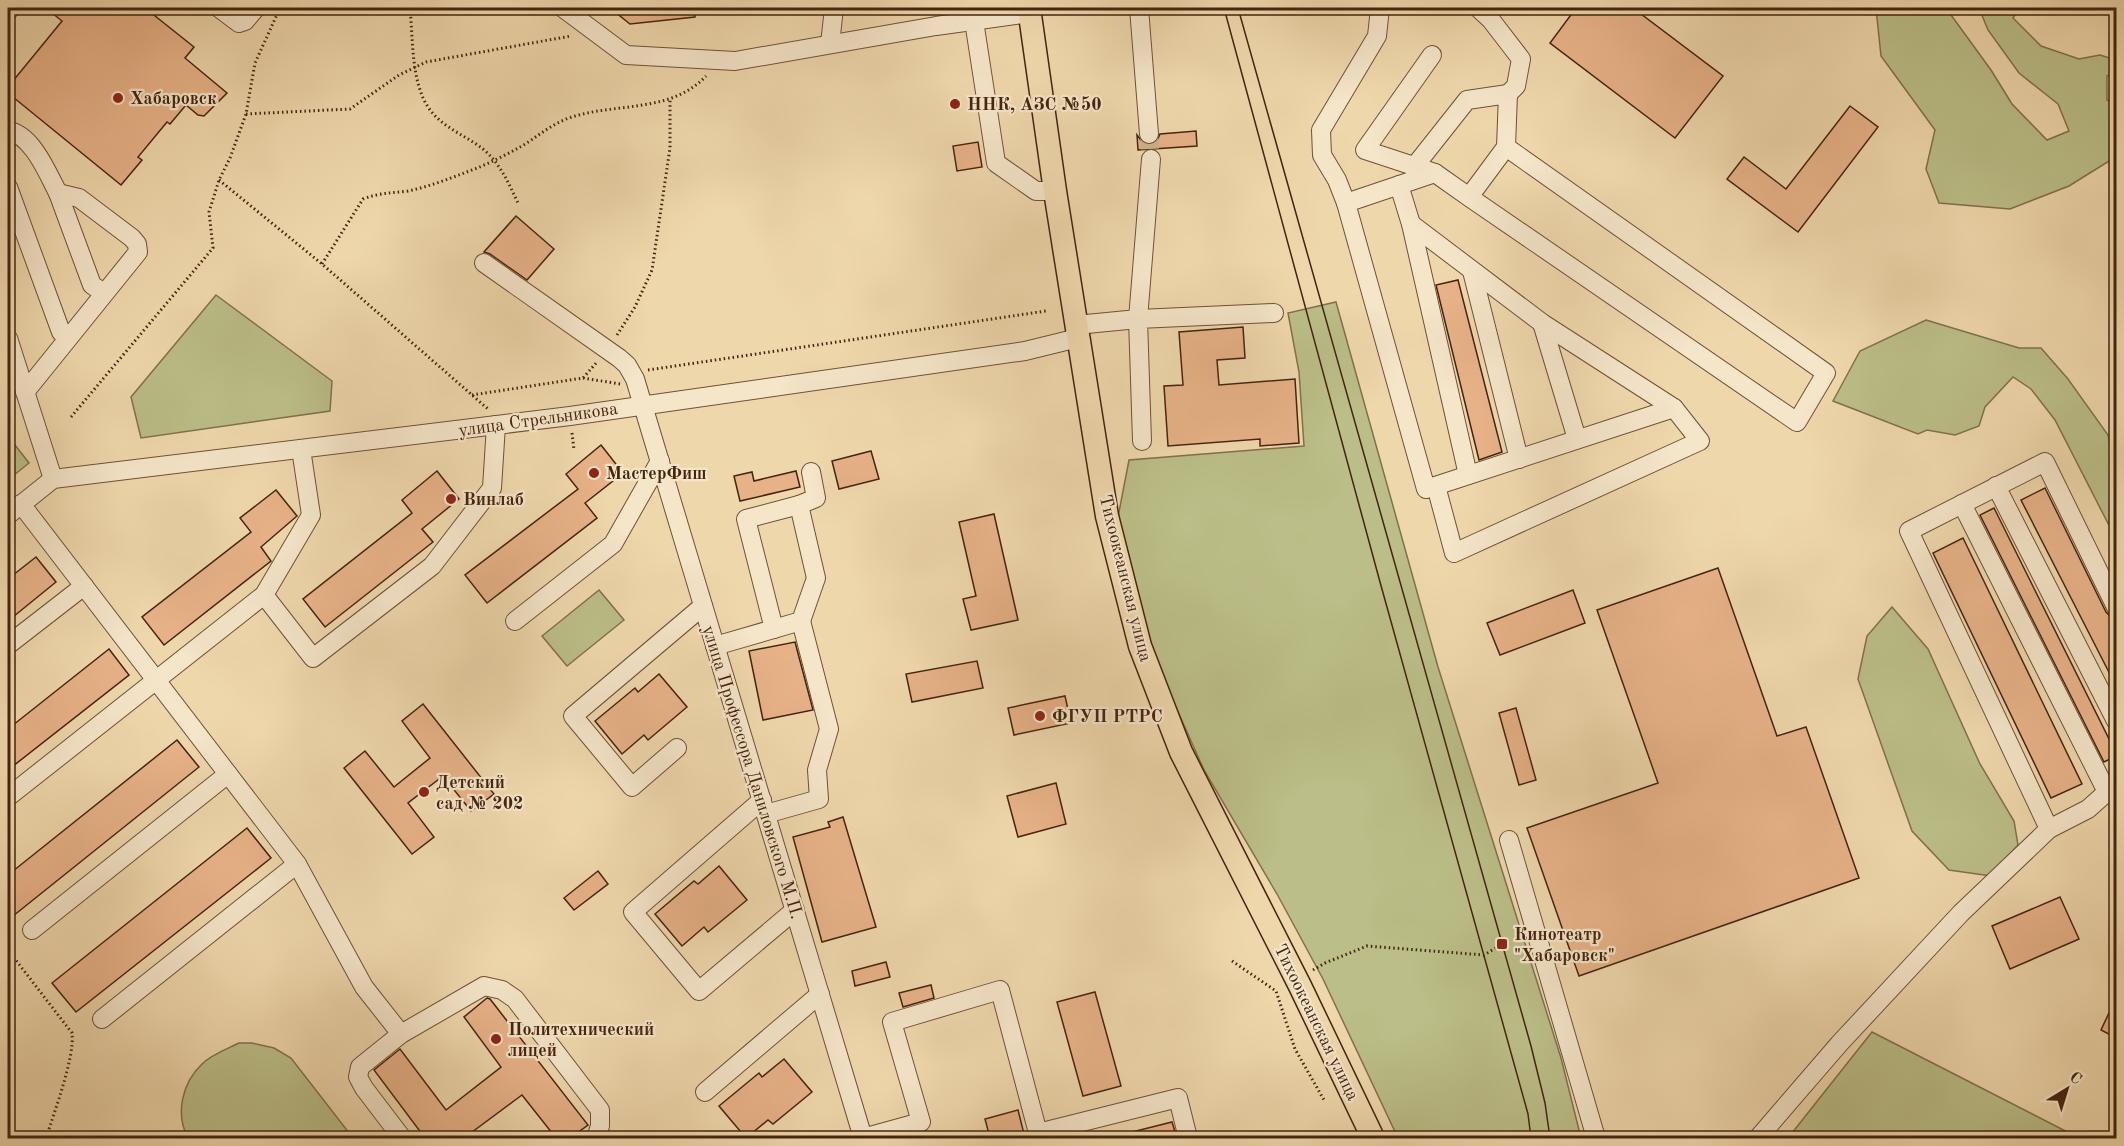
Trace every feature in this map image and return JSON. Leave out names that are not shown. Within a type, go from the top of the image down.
[{"type":"main road","name":"Тихоокеанская улица","points":[[1029,10],[1055,191],[1107,516],[1140,646],[1181,752],[1300,987],[1372,1138]]},
{"type":"street","points":[[8,11],[11,8]]},
{"type":"street","points":[[219,8],[239,23],[245,21],[256,8]]},
{"type":"street","points":[[563,8],[626,55],[735,61],[830,44],[935,17],[974,21],[1029,10]]},
{"type":"street","points":[[830,44],[834,8]]},
{"type":"street","points":[[1139,8],[1149,134]]},
{"type":"street","points":[[1380,8],[1377,36],[1321,130],[1322,155],[1337,180],[1346,203],[1426,489],[1674,408]]},
{"type":"street","points":[[1414,166],[1467,100],[1508,94],[1516,86],[1521,59],[1491,20],[1478,8]]},
{"type":"street","points":[[974,21],[996,163],[1036,191],[1055,191]]},
{"type":"street","points":[[1432,55],[1365,150],[1435,173],[1797,422],[1826,373],[1506,147]]},
{"type":"street","points":[[1469,197],[1506,147],[1508,94]]},
{"type":"street","points":[[8,131],[14,132],[39,154],[58,193],[92,285],[104,293]]},
{"type":"street","points":[[1143,441],[1138,319],[1151,159]]},
{"type":"street","points":[[1346,203],[1435,173]]},
{"type":"street","points":[[1399,185],[1411,224],[1468,475]]},
{"type":"street","points":[[8,187],[61,332],[68,338]]},
{"type":"street","points":[[25,392],[138,252],[137,244],[132,238],[79,198],[58,193]]},
{"type":"street","points":[[1411,224],[1542,322],[1674,408],[1700,441],[1454,553],[1436,486]]},
{"type":"street","points":[[484,263],[619,357],[631,372]]},
{"type":"street","points":[[1472,271],[1519,459]]},
{"type":"street","name":"улица Стрельникова","points":[[53,479],[302,449],[493,418],[643,405],[1025,351],[1077,331],[1138,319],[1274,313]]},
{"type":"street","points":[[1542,322],[1577,440]]},
{"type":"street","points":[[8,338],[53,479],[14,510],[84,586],[297,864],[364,987],[401,1034]]},
{"type":"street","name":"улица Профессора Даниловского М.П.","points":[[631,372],[660,461],[863,1138]]},
{"type":"street","points":[[264,596],[313,658],[432,566],[492,488],[493,418]]},
{"type":"street","points":[[8,797],[264,596],[311,515],[302,449]]},
{"type":"street","points":[[515,621],[612,544],[660,461]]},
{"type":"street","points":[[2049,829],[1909,531],[2045,462],[2116,607]]},
{"type":"street","points":[[774,629],[746,519],[799,505],[816,498],[811,472]]},
{"type":"street","points":[[1996,486],[2116,721]]},
{"type":"street","points":[[1758,1138],[1839,1044],[1961,913],[2049,829],[2088,809],[2112,788],[1962,504]]},
{"type":"street","points":[[795,910],[699,991],[633,912],[764,807],[819,799],[817,770],[829,729],[801,621],[816,578],[799,505]]},
{"type":"street","points":[[8,645],[84,586]]},
{"type":"street","points":[[677,748],[632,787],[573,716],[703,606]]},
{"type":"street","points":[[715,646],[801,621]]},
{"type":"street","points":[[32,930],[228,774]]},
{"type":"street","points":[[1509,840],[1596,1138]]},
{"type":"street","points":[[102,1019],[297,864]]},
{"type":"street","points":[[402,1138],[364,1088],[358,1077],[360,1066],[401,1034],[484,986],[502,990],[515,999],[600,1110],[600,1126],[596,1138]]},
{"type":"street","points":[[863,1138],[921,1122],[892,1022],[1000,990],[1038,1133],[1178,1098],[1188,1138]]},
{"type":"street","points":[[705,1092],[820,994]]},
{"type":"path","points":[[71,417],[213,248],[209,212],[219,180],[231,158],[246,114],[255,63],[280,8]]},
{"type":"path","points":[[410,8],[415,66],[420,88],[428,107],[439,120],[495,160],[518,203]]},
{"type":"path","points":[[246,114],[350,109],[415,66],[594,32]]},
{"type":"path","points":[[322,264],[363,199],[430,185],[495,160],[571,117],[680,96],[699,84],[718,60]]},
{"type":"path","points":[[583,378],[607,349],[635,308],[652,270],[670,148],[670,99]]},
{"type":"path","points":[[219,180],[322,264],[472,395],[493,418]]},
{"type":"path","points":[[472,395],[583,378],[620,384],[631,372],[1046,311]]},
{"type":"path","points":[[1313,970],[1367,945],[1484,955],[1502,944]]},
{"type":"path","points":[[8,950],[72,1033],[70,1058],[46,1138]]},
{"type":"path","points":[[1233,961],[1275,991],[1295,1049],[1324,1100]]},
{"type":"green space","points":[[1876,8],[1946,8],[1991,70],[2012,104],[2047,140],[2069,131],[2058,104],[2019,73],[1988,30],[1979,8],[2019,8],[2013,18],[2041,46],[2079,59],[2100,55],[2116,60],[2116,71],[2107,76],[2107,100],[2116,105],[2114,158],[2069,186],[2010,209],[1939,203],[1926,169],[1935,130],[1881,56]]},
{"type":"green space","points":[[216,295],[332,381],[330,411],[141,438],[131,397]]},
{"type":"green space","points":[[1336,302],[1438,667],[1561,1058],[1581,1138],[1398,1138],[1323,979],[1277,894],[1204,770],[1162,676],[1133,588],[1118,517],[1129,460],[1304,446],[1299,372],[1288,313]]},
{"type":"green space","points":[[1926,320],[2019,348],[2041,348],[2068,379],[2108,435],[2116,471],[2116,539],[2055,420],[2031,389],[2013,377],[1985,407],[1979,426],[1955,435],[1927,430],[1918,434],[1833,401],[1860,351]]},
{"type":"green space","points":[[8,436],[29,463],[8,480]]},
{"type":"green space","points":[[599,590],[624,620],[567,666],[542,636]]},
{"type":"green space","points":[[1892,607],[1928,649],[1980,764],[2014,821],[2018,845],[1991,876],[1949,870],[1912,831],[1858,679],[1867,636]]},
{"type":"green space","points":[[1872,1032],[2079,1138],[1788,1138]]},
{"type":"green space","points":[[239,1043],[252,1043],[274,1048],[291,1058],[353,1138],[188,1138],[181,1109],[185,1089],[195,1072],[206,1060]]},
{"type":"building","name":"Хабаровск","points":[[46,8],[145,8],[194,47],[185,58],[227,93],[204,116],[198,115],[186,105],[170,124],[167,122],[138,157],[142,160],[121,185],[8,93],[8,87],[62,21]]},
{"type":"building","points":[[610,8],[695,8],[695,17],[630,24]]},
{"type":"building","points":[[1576,8],[1633,8],[1723,76],[1675,138],[1550,43]]},
{"type":"building","points":[[1850,106],[1878,127],[1798,232],[1727,179],[1744,157],[1786,189]]},
{"type":"building","points":[[1196,131],[1197,146],[1138,150],[1137,135],[1144,144],[1149,145],[1156,143],[1160,134]]},
{"type":"building","points":[[978,142],[982,167],[957,171],[953,146]]},
{"type":"building","points":[[516,216],[554,249],[527,280],[484,252]]},
{"type":"building","points":[[1458,280],[1502,452],[1479,460],[1436,285]]},
{"type":"building","points":[[1243,327],[1245,358],[1217,360],[1219,385],[1295,379],[1299,443],[1260,446],[1260,439],[1168,446],[1164,386],[1183,385],[1179,332]]},
{"type":"building","points":[[601,445],[623,473],[585,503],[597,518],[487,603],[465,575],[578,489],[566,474]]},
{"type":"building","points":[[871,451],[879,479],[839,489],[832,461]]},
{"type":"building","points":[[437,471],[459,499],[422,529],[433,542],[325,627],[303,599],[412,513],[402,500]]},
{"type":"building","points":[[796,471],[800,487],[740,501],[734,476],[752,472],[754,481]]},
{"type":"building","points":[[2045,488],[2106,612],[2116,627],[2116,686],[2021,500]]},
{"type":"building","points":[[276,490],[297,516],[261,547],[271,561],[164,645],[142,617],[251,532],[240,518]]},
{"type":"building","points":[[1994,508],[2116,753],[2116,756],[2104,762],[1980,515]]},
{"type":"building","points":[[994,514],[1018,620],[971,630],[963,599],[976,596],[959,522]]},
{"type":"building","points":[[1963,538],[2082,784],[2051,798],[1933,553]]},
{"type":"building","points":[[36,557],[56,582],[8,621],[8,579]]},
{"type":"building","points":[[1718,568],[1777,736],[1806,727],[1859,878],[1579,976],[1527,828],[1658,783],[1597,610]]},
{"type":"building","points":[[1573,590],[1585,623],[1500,655],[1487,623]]},
{"type":"building","points":[[795,642],[813,710],[763,720],[749,651]]},
{"type":"building","points":[[109,649],[129,675],[8,770],[8,729]]},
{"type":"building","points":[[977,661],[983,688],[912,702],[906,674]]},
{"type":"building","points":[[659,674],[687,707],[648,740],[644,735],[622,754],[595,721],[635,688],[638,692]]},
{"type":"building","name":"ФГУП РТРС","points":[[1065,696],[1071,723],[1014,735],[1008,708]]},
{"type":"building","points":[[423,704],[494,794],[471,811],[443,776],[408,803],[434,837],[412,854],[344,768],[365,751],[394,787],[430,758],[402,721]]},
{"type":"building","points":[[1516,708],[1536,780],[1519,785],[1499,713]]},
{"type":"building","points":[[177,740],[199,767],[8,920],[8,875]]},
{"type":"building","points":[[1056,783],[1066,824],[1018,837],[1007,796]]},
{"type":"building","points":[[843,817],[876,927],[822,942],[793,837],[830,827],[828,822]]},
{"type":"building","points":[[247,828],[271,858],[76,1012],[52,983]]},
{"type":"building","points":[[719,866],[747,900],[708,932],[704,927],[682,946],[655,914],[694,881],[698,884]]},
{"type":"building","points":[[598,871],[608,884],[574,910],[564,898]]},
{"type":"building","points":[[2060,897],[2079,939],[2010,969],[1992,926]]},
{"type":"building","points":[[886,962],[890,977],[855,986],[852,971]]},
{"type":"building","points":[[931,985],[934,998],[903,1007],[899,993]]},
{"type":"building","points":[[1095,992],[1121,1086],[1083,1096],[1057,1002]]},
{"type":"building","name":"Политехнический лицей","points":[[487,998],[588,1125],[570,1138],[556,1138],[522,1095],[464,1138],[425,1138],[374,1070],[400,1049],[446,1110],[501,1067],[464,1017]]},
{"type":"building","points":[[2116,998],[2116,1038],[2101,1030]]},
{"type":"building","points":[[784,1059],[812,1092],[773,1124],[768,1120],[746,1138],[719,1106],[759,1073],[762,1077]]},
{"type":"building","points":[[1018,1110],[1025,1138],[990,1138],[985,1119]]},
{"type":"building","points":[[1172,1122],[1177,1138],[1125,1138],[1124,1134]]},
{"type":"tunnel","points":[[1149,134],[1150,149]]},
{"type":"tram line","points":[[1224,8],[1528,1114],[1531,1138]]},
{"type":"tram line","points":[[1238,8],[1531,1046],[1545,1103],[1550,1138]]},
{"type":"place","name":"Хабаровск","points":[[118,98]]},
{"type":"place","name":"ННК, АЗС №50","points":[[955,104]]},
{"type":"place","name":"МастерФиш","points":[[594,473]]},
{"type":"place","name":"Винлаб","points":[[451,499]]},
{"type":"place","name":"ФГУП РТРС","points":[[1040,716]]},
{"type":"place","name":"Детский сад № 202","points":[[424,792]]},
{"type":"place","name":"Кинотеатр \"Хабаровск\"","points":[[1502,944]]},
{"type":"place","name":"Политехнический лицей","points":[[496,1039]]}]
